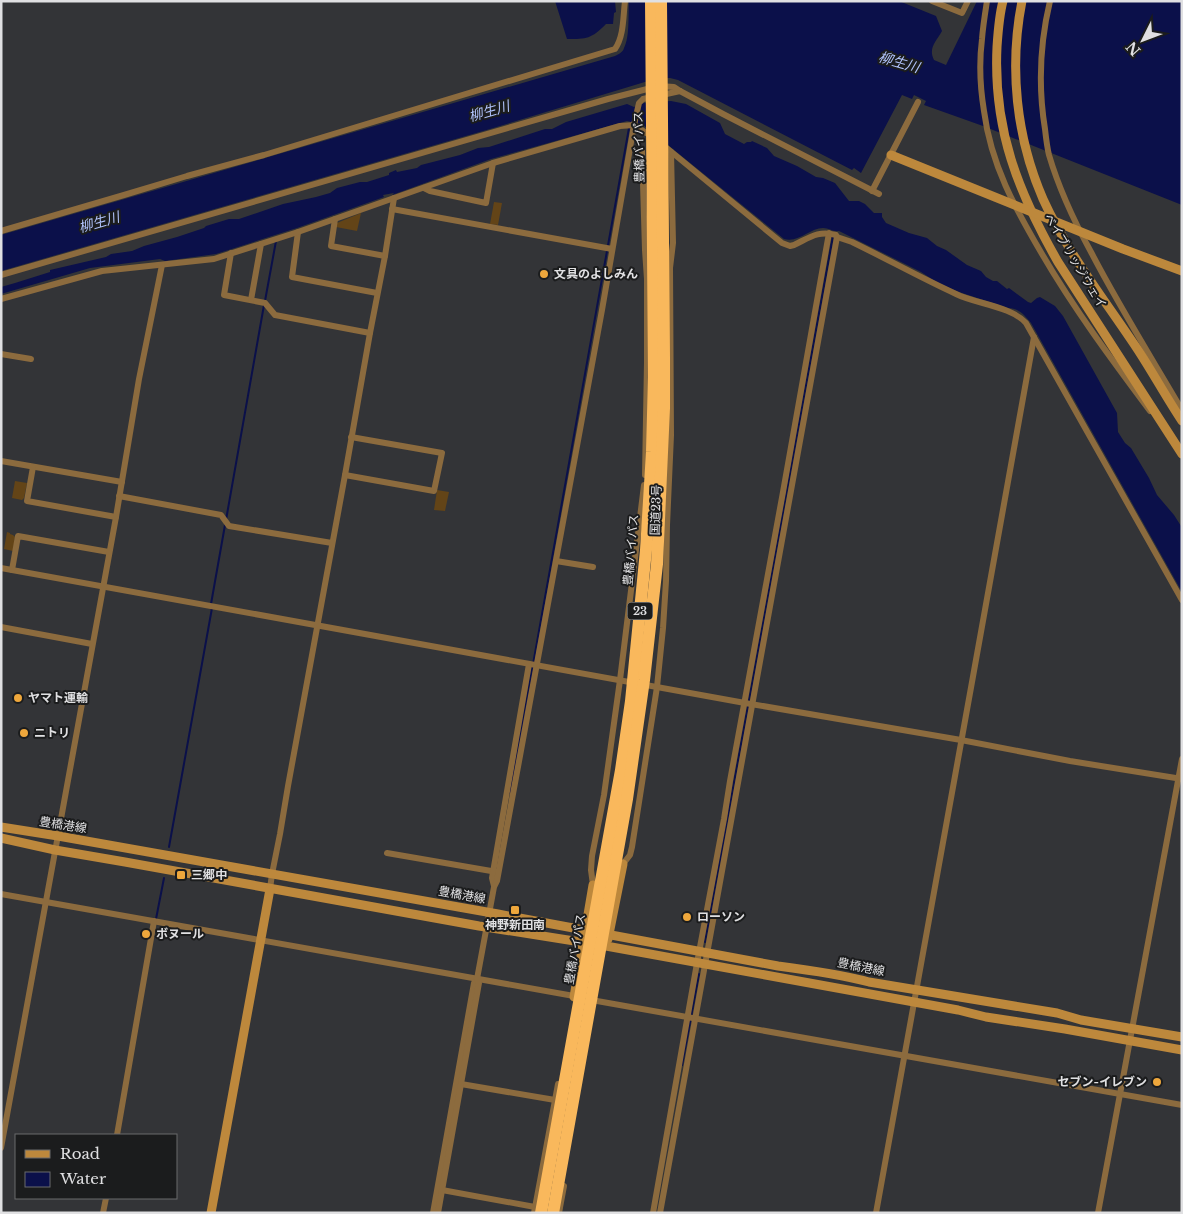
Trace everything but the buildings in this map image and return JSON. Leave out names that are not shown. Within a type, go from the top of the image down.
[{"type":"highway","name":"豊橋バイパス","points":[[537,1211],[621,770],[631,701],[642,586],[649,504],[654,377],[651,1]]},
{"type":"highway","name":"豊橋バイパス","points":[[553,1213],[627,799],[644,680],[657,564],[664,357],[661,1]]},
{"type":"highway","name":"23","points":[[623,864],[655,656],[658,613],[657,564]]},
{"type":"highway","name":"23","points":[[593,885],[611,790],[631,646],[642,586]]},
{"type":"street","points":[[932,1],[962,14],[968,1]]},
{"type":"street","points":[[987,1],[980,71],[984,111],[990,142],[1000,176],[1031,236],[1069,298],[1114,363],[1175,445]]},
{"type":"street","name":"ベイブリッジウェイ","points":[[1003,1],[996,64],[1001,119],[1016,175],[1041,232],[1058,262],[1182,454]]},
{"type":"street","name":"ベイブリッジウェイ","points":[[1022,1],[1016,43],[1015,82],[1018,113],[1024,145],[1043,199],[1060,232],[1137,348],[1182,421]]},
{"type":"street","points":[[1050,1],[1041,62],[1041,89],[1049,154],[1062,193],[1078,229],[1182,410]]},
{"type":"street","points":[[1,231],[264,155],[615,49],[619,43],[624,4]]},
{"type":"street","points":[[1,275],[608,99],[660,86],[674,86],[723,114],[876,192],[891,155],[918,102]]},
{"type":"street","points":[[436,1212],[465,1046],[479,983],[477,980],[494,887],[497,881],[496,872],[504,824],[530,685],[537,665],[639,102],[643,99],[680,91]]},
{"type":"street","points":[[1,299],[102,271],[214,259],[281,238],[493,163],[626,125],[634,125],[644,130],[782,243],[790,246],[819,234],[833,235],[852,242],[958,296],[1020,316],[1026,323],[1182,600]]},
{"type":"street","points":[[630,148],[671,152]]},
{"type":"street","points":[[440,1191],[537,1211],[593,885],[592,856],[604,795],[642,500],[645,464],[647,279],[644,250],[642,150]]},
{"type":"street","name":"国道23号","points":[[623,864],[630,855],[632,847],[657,687],[665,590],[671,435],[670,268],[673,243],[671,152]]},
{"type":"street","points":[[891,155],[1182,271]]},
{"type":"street","points":[[424,188],[430,192],[486,203],[493,163]]},
{"type":"street","points":[[211,1213],[394,198]]},
{"type":"street","points":[[392,209],[612,249]]},
{"type":"street","points":[[335,219],[330,246],[384,256]]},
{"type":"street","points":[[298,232],[292,277],[377,293]]},
{"type":"street","points":[[814,343],[818,299],[833,235]]},
{"type":"street","points":[[683,1063],[695,1018],[701,964],[730,780],[748,704],[808,373],[825,300],[833,235]]},
{"type":"street","points":[[251,300],[261,244]]},
{"type":"street","points":[[231,254],[224,295],[265,304],[275,315],[370,333]]},
{"type":"street","points":[[1,1148],[141,370],[162,265]]},
{"type":"street","points":[[818,299],[825,300]]},
{"type":"street","points":[[647,323],[670,322]]},
{"type":"street","points":[[876,1213],[1034,338]]},
{"type":"street","points":[[1,354],[31,359]]},
{"type":"street","points":[[345,475],[434,491],[442,453],[351,437]]},
{"type":"street","points":[[1,462],[122,482]]},
{"type":"street","points":[[33,467],[27,501],[116,517]]},
{"type":"street","points":[[119,496],[222,515],[229,526],[332,543]]},
{"type":"street","points":[[642,500],[668,501]]},
{"type":"street","points":[[12,570],[18,536],[109,552]]},
{"type":"street","points":[[556,561],[593,567]]},
{"type":"street","points":[[1,568],[748,704],[1180,779]]},
{"type":"street","points":[[1,628],[92,644]]},
{"type":"street","points":[[530,664],[530,685]]},
{"type":"street","points":[[1098,1213],[1180,779],[1182,759]]},
{"type":"street","name":"豊橋港線","points":[[1,828],[58,836],[778,966],[1057,1013],[1081,1020],[1182,1037]]},
{"type":"street","name":"豊橋港線","points":[[1,838],[55,850],[487,927],[606,946],[958,1010],[986,1017],[1182,1050]]},
{"type":"street","points":[[387,853],[496,872]]},
{"type":"street","points":[[560,1213],[606,946],[623,864]]},
{"type":"street","points":[[1,894],[574,996]]},
{"type":"street","points":[[117,1134],[154,922]]},
{"type":"street","points":[[660,1213],[660,1194],[683,1063],[688,1017],[701,964]]},
{"type":"street","points":[[597,1001],[1182,1105]]},
{"type":"street","points":[[566,1049],[588,1053]]},
{"type":"street","points":[[459,1086],[555,1100]]},
{"type":"street","points":[[653,1213],[660,1194]]},
{"type":"street","points":[[103,1213],[106,1199]]},
{"type":"shaded area","points":[[494,202],[502,203],[498,225],[490,224]]},
{"type":"shaded area","points":[[361,213],[357,231],[336,227],[337,223]]},
{"type":"shaded area","points":[[15,481],[27,483],[22,500],[12,498]]},
{"type":"shaded area","points":[[437,490],[449,492],[445,511],[434,510]]},
{"type":"shaded area","points":[[7,532],[15,537],[13,551],[4,549]]},
{"type":"water","points":[[555,1],[615,1],[616,12],[614,13],[613,24],[606,24],[588,37],[567,39]]},
{"type":"water","name":"柳生川","points":[[629,1],[899,1],[936,16],[942,31],[933,45],[932,56],[934,60],[946,65],[977,1],[1182,1],[1182,205],[983,126],[924,105],[926,101],[914,95],[912,99],[902,95],[861,173],[678,80],[658,78],[490,129],[1,271],[1,235],[615,56],[623,51],[626,43]]},
{"type":"water","points":[[671,101],[686,104],[720,123],[725,134],[744,144],[752,141],[767,148],[774,156],[816,177],[835,183],[849,201],[859,201],[874,213],[882,213],[886,223],[927,238],[967,265],[981,271],[986,277],[997,281],[1007,289],[1009,288],[1028,302],[1031,303],[1040,297],[1055,306],[1063,316],[1117,413],[1118,432],[1125,443],[1131,448],[1157,495],[1181,526],[1182,592],[1031,323],[1021,313],[1015,309],[959,292],[938,283],[921,272],[839,231],[825,228],[818,229],[795,239],[784,239],[642,124],[627,121],[491,159],[392,195],[394,193],[383,195],[384,197],[297,228],[216,254],[90,268],[1,294],[1,287],[50,272],[50,270],[106,257],[111,254],[132,251],[229,219],[239,219],[283,204],[330,193],[337,188],[367,182],[389,175],[389,173],[396,170],[397,172],[417,168],[421,165],[460,155],[478,148],[489,147],[545,129],[552,129],[566,122],[627,104],[634,107],[644,103]]},
{"type":"waterway","points":[[510,793],[632,119]]},
{"type":"waterway","points":[[749,701],[833,236]]},
{"type":"waterway","points":[[265,301],[276,241]]},
{"type":"waterway","points":[[226,520],[264,305]]},
{"type":"waterway","points":[[211,604],[225,525]]},
{"type":"waterway","points":[[169,847],[212,608]]},
{"type":"waterway","points":[[705,942],[748,706]]},
{"type":"waterway","points":[[156,919],[164,878]]},
{"type":"waterway","points":[[682,1065],[699,974]]},
{"type":"place","name":"文具のよしみん","points":[[544,274]]},
{"type":"place","name":"ヤマト運輸","points":[[18,698]]},
{"type":"place","name":"ニトリ","points":[[24,733]]},
{"type":"place","name":"三郷中","points":[[181,875]]},
{"type":"place","name":"神野新田南","points":[[515,910]]},
{"type":"place","name":"ローソン","points":[[687,917]]},
{"type":"place","name":"ボヌール","points":[[146,934]]},
{"type":"place","name":"セブン-イレブン","points":[[1157,1082]]}]
